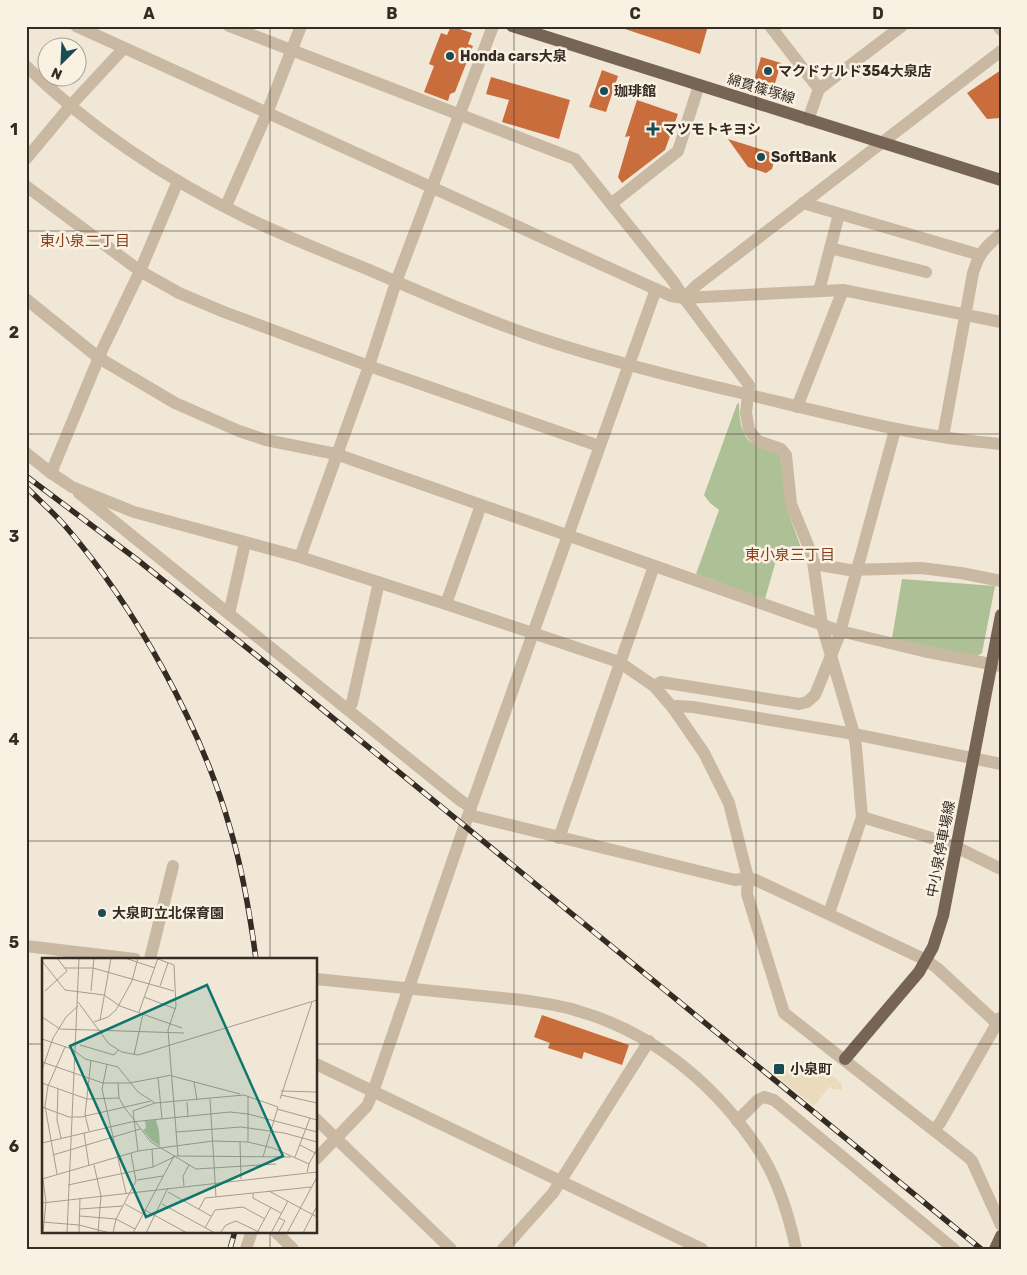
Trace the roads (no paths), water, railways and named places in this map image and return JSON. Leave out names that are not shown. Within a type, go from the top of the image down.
[{"type":"main road","name":"綿貫篠塚線","points":[[512,26],[1001,180]]},
{"type":"main road","name":"中小泉停車場線","points":[[845,1059],[906,988],[926,960],[936,940],[943,916],[974,758],[996,666],[1001,615]]},
{"type":"main road","points":[[995,1249],[1001,1236]]},
{"type":"street","points":[[76,26],[670,296],[684,298],[843,290],[1001,322]]},
{"type":"street","points":[[229,26],[575,159],[673,281],[749,385],[746,413],[749,430],[758,441],[781,449],[786,455],[791,504],[812,555],[822,625],[854,734],[862,817],[829,913]]},
{"type":"street","points":[[226,206],[267,113],[301,26]]},
{"type":"street","points":[[300,557],[396,282],[493,26]]},
{"type":"street","points":[[770,26],[819,89]]},
{"type":"street","points":[[808,120],[819,89],[887,31],[902,26]]},
{"type":"street","points":[[998,26],[1001,30]]},
{"type":"street","points":[[26,159],[70,105],[124,48]]},
{"type":"street","points":[[684,298],[697,285],[1001,51]]},
{"type":"street","points":[[26,66],[96,127],[178,180],[294,240],[469,312],[544,340],[690,382],[895,430],[1001,444]]},
{"type":"street","points":[[611,204],[678,151],[700,85]]},
{"type":"street","points":[[51,473],[99,358],[140,271],[178,180]]},
{"type":"street","points":[[26,186],[140,271],[179,293],[224,312],[368,366],[599,446]]},
{"type":"street","points":[[803,203],[980,255]]},
{"type":"street","points":[[819,291],[839,214]]},
{"type":"street","points":[[943,437],[973,273],[985,247],[1001,234]]},
{"type":"street","points":[[830,248],[926,272]]},
{"type":"street","points":[[318,1157],[367,1106],[373,1092],[470,811],[656,289]]},
{"type":"street","points":[[797,407],[843,290]]},
{"type":"street","points":[[26,299],[99,358],[175,404],[210,420],[266,440],[336,454],[840,631],[996,666]]},
{"type":"street","points":[[654,686],[661,682],[799,704],[807,702],[815,695],[840,631],[895,430]]},
{"type":"street","points":[[26,454],[72,487],[348,709],[461,801],[470,811],[559,838],[735,880],[748,878],[756,880],[926,960],[937,968],[999,1022],[940,1123],[934,1129]]},
{"type":"street","points":[[72,487],[134,512],[300,557],[619,662],[654,686],[673,708],[704,753],[729,803],[748,878],[747,894],[783,1010],[972,1161],[1001,1225]]},
{"type":"street","points":[[446,604],[480,505]]},
{"type":"street","points":[[228,614],[245,543]]},
{"type":"street","points":[[814,564],[857,570],[921,568],[1001,580]]},
{"type":"street","points":[[559,838],[654,566]]},
{"type":"street","points":[[348,709],[352,704],[379,582]]},
{"type":"street","points":[[729,713],[731,693]]},
{"type":"street","points":[[673,708],[677,706],[693,707],[854,734],[1001,764]]},
{"type":"street","points":[[862,817],[948,843],[1001,869]]},
{"type":"street","points":[[150,958],[173,866]]},
{"type":"street","points":[[26,946],[127,958]]},
{"type":"street","points":[[318,979],[522,1000],[565,1007],[608,1022],[649,1041],[697,1077],[714,1094],[753,1141],[775,1180],[787,1214],[796,1249]]},
{"type":"street","points":[[503,1249],[553,1193],[649,1041]]},
{"type":"street","points":[[318,1065],[702,1249]]},
{"type":"street","points":[[737,1121],[758,1100],[764,1097],[774,1100],[954,1249]]},
{"type":"street","points":[[318,1121],[452,1249]]},
{"type":"street","points":[[246,1249],[252,1232]]},
{"type":"street","points":[[276,1232],[293,1249]]},
{"type":"railway","points":[[26,476],[139,561],[256,655],[981,1249]]},
{"type":"railway","points":[[26,487],[66,527],[117,594],[141,631],[184,709],[202,749],[230,828],[246,893],[256,958]]},
{"type":"railway","points":[[230,1249],[235,1232]]},
{"type":"place","name":"Honda cars大泉","points":[[450,56]]},
{"type":"place","name":"マクドナルド354大泉店","points":[[768,71]]},
{"type":"place","name":"珈琲館","points":[[604,91]]},
{"type":"place","name":"マツモトキヨシ","points":[[653,129]]},
{"type":"place","name":"SoftBank","points":[[761,157]]},
{"type":"place","name":"大泉町立北保育園","points":[[102,913]]},
{"type":"place","name":"小泉町","points":[[779,1069]]},
{"type":"district","name":"東小泉二丁目","points":[[85,241]]},
{"type":"district","name":"東小泉三丁目","points":[[790,555]]}]
